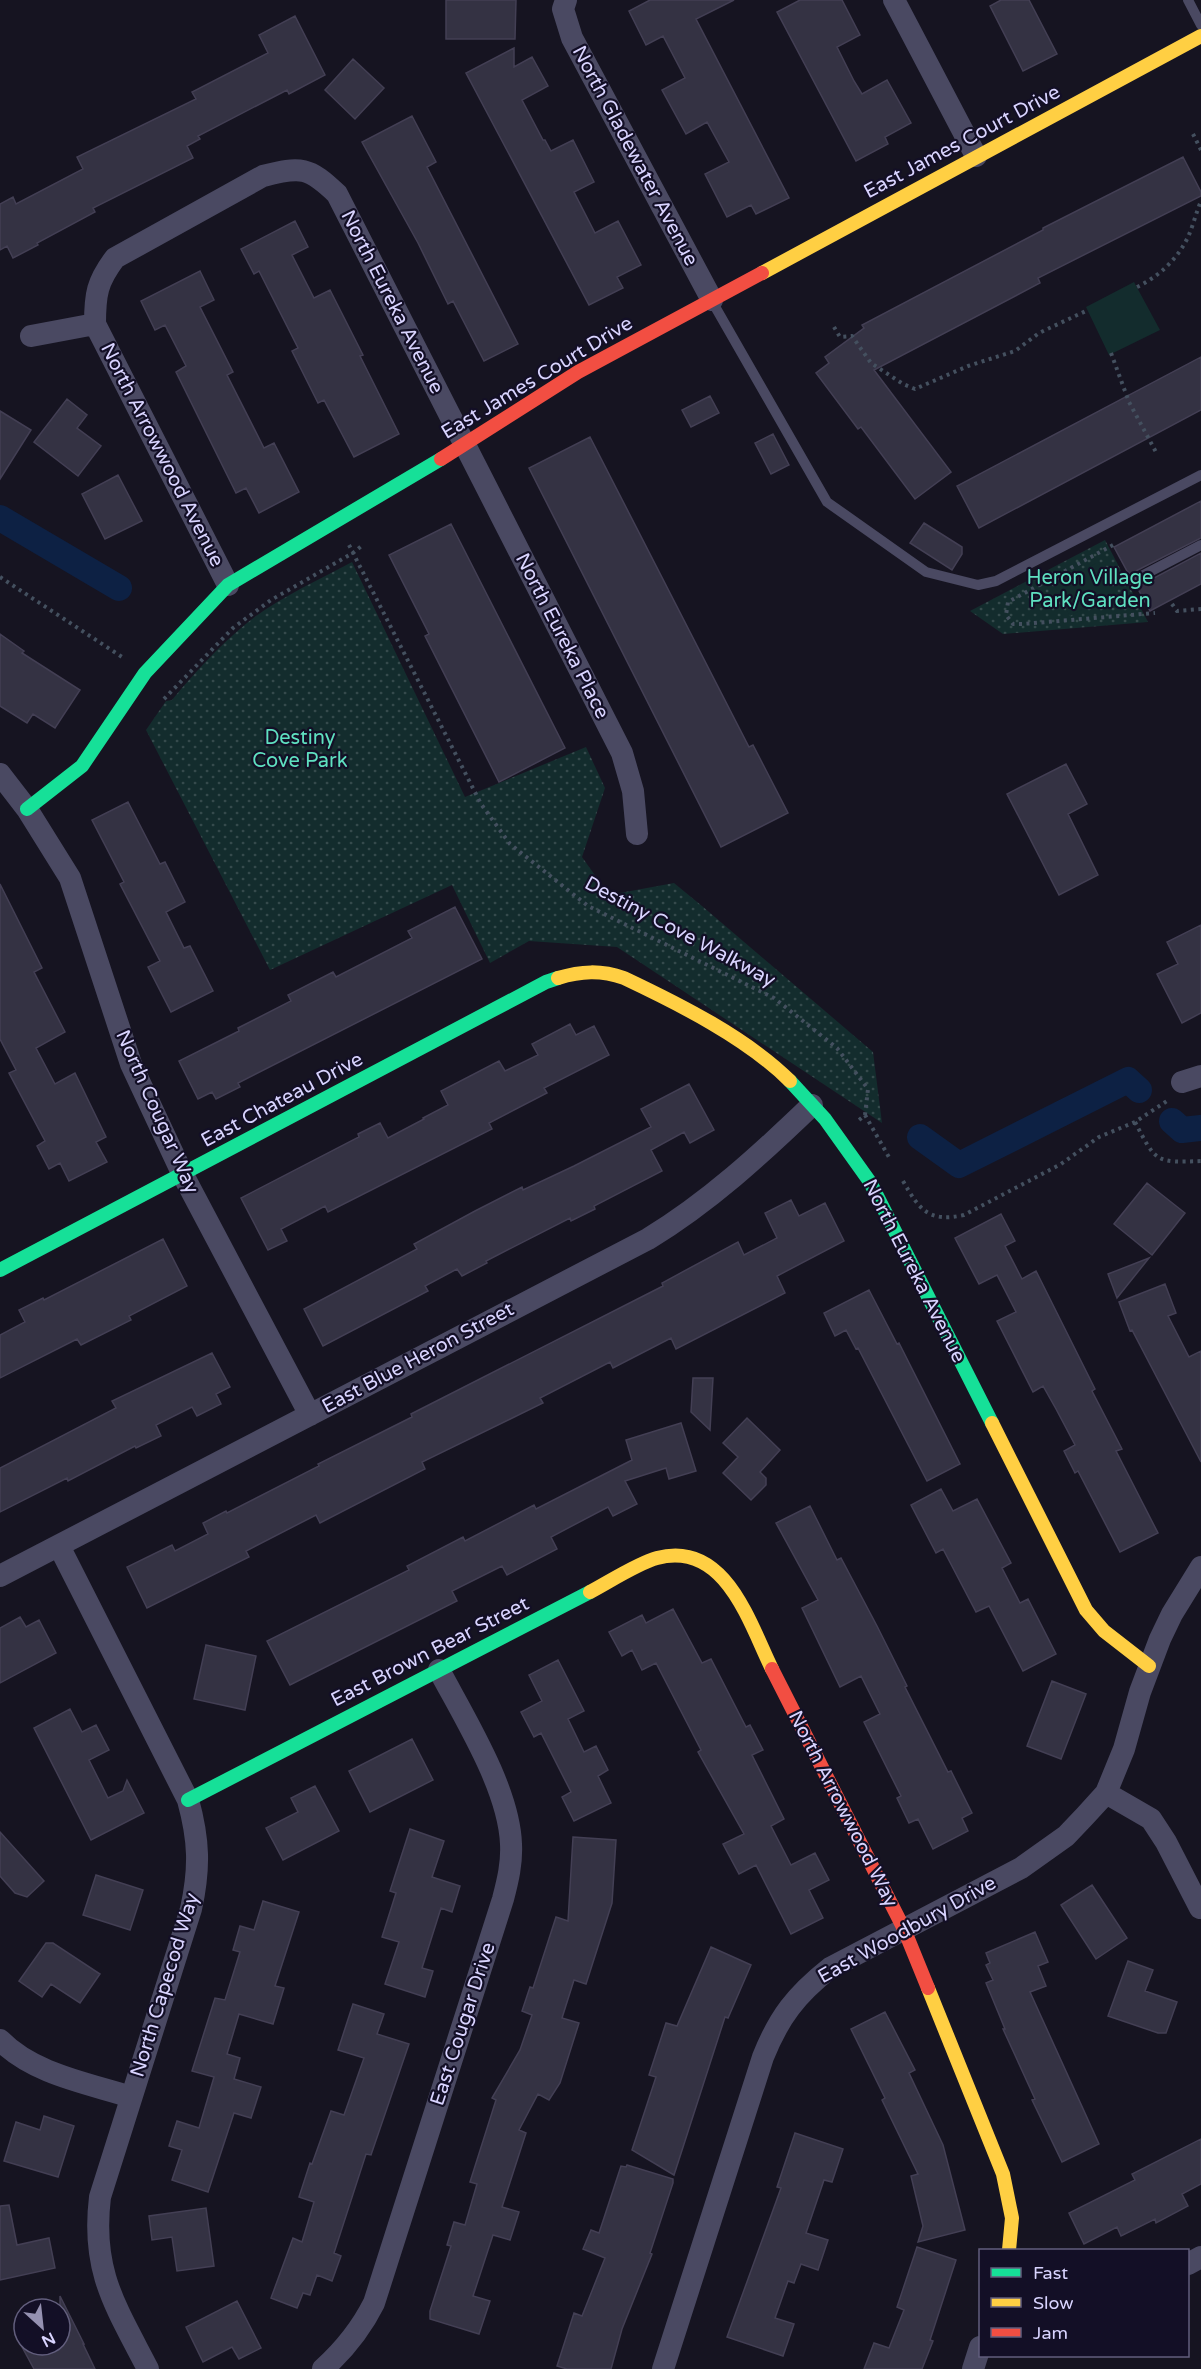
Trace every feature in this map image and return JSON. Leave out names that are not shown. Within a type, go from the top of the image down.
[{"type":"street","points":[[894,0],[976,156]]},
{"type":"street","name":"North Gladewater Avenue","points":[[565,5],[572,38],[712,300]]},
{"type":"street","name":"East James Court Drive","points":[[27,809],[82,766],[145,674],[228,585],[464,445],[578,372],[1201,36]]},
{"type":"street","name":"North Eureka Avenue","points":[[95,296],[101,276],[115,258],[263,176],[285,170],[306,170],[320,177],[337,194],[464,445]]},
{"type":"street","name":"North Arrowwood Avenue","points":[[95,296],[95,324],[228,585]]},
{"type":"street","name":"North Arrowwood Avenue","points":[[31,336],[95,324]]},
{"type":"street","name":"North Eureka Place","points":[[464,445],[622,753],[633,791],[637,834]]},
{"type":"street","name":"North Cougar Way","points":[[0,774],[27,809],[70,878],[131,1064],[183,1175],[310,1415]]},
{"type":"street","name":"North Eureka Avenue","points":[[584,972],[602,972],[620,977],[698,1017],[772,1065],[835,1131],[870,1182],[1086,1610],[1104,1631],[1149,1666]]},
{"type":"street","name":"East Chateau Drive","points":[[0,1270],[546,982],[584,972]]},
{"type":"street","name":"East Blue Heron Street","points":[[0,1576],[648,1239],[684,1217],[715,1194],[812,1105]]},
{"type":"street","name":"North Capecod Way","points":[[58,1546],[188,1800],[196,1836],[197,1881],[191,1909],[100,2197],[97,2224],[98,2252],[104,2278],[148,2369]]},
{"type":"street","name":"East Brown Bear Street","points":[[188,1800],[655,1558],[674,1555],[695,1559]]},
{"type":"street","name":"North Arrowwood Way","points":[[695,1559],[716,1570],[733,1588],[816,1758],[904,1929],[1000,2164],[1008,2190],[1011,2218],[1009,2249]]},
{"type":"street","name":"East Woodbury Drive","points":[[663,2369],[763,2056],[774,2030],[789,2006],[830,1968],[1021,1868],[1066,1836],[1106,1793],[1124,1749],[1149,1666],[1172,1614],[1201,1567]]},
{"type":"street","name":"East Cougar Drive","points":[[323,2369],[344,2350],[361,2328],[374,2303],[510,1871],[511,1844],[508,1817],[500,1790],[439,1670]]},
{"type":"street","points":[[1106,1793],[1151,1819],[1166,1842],[1200,1908]]},
{"type":"street","points":[[0,2040],[30,2062],[55,2073],[131,2097]]},
{"type":"street","points":[[974,2369],[979,2353]]},
{"type":"lane","points":[[1188,0],[1201,26]]},
{"type":"lane","points":[[712,300],[827,502],[926,572],[978,585],[996,581],[1201,476]]},
{"type":"lane","points":[[1132,581],[1201,545]]},
{"type":"path","points":[[1193,134],[1201,150]]},
{"type":"path","points":[[1137,287],[1156,278],[1177,254],[1187,239],[1201,201]]},
{"type":"path","points":[[834,327],[840,337],[852,336],[871,363],[903,384],[915,389],[968,366],[1014,351],[1039,333],[1088,310]]},
{"type":"path","points":[[1111,353],[1130,402],[1157,454]]},
{"type":"path","name":"Destiny Cove Walkway","points":[[347,542],[481,804],[510,844],[588,906],[774,998],[837,1048],[868,1089],[865,1115]]},
{"type":"path","points":[[164,699],[233,628],[271,600],[353,553],[364,544]]},
{"type":"path","points":[[1113,545],[1008,602],[1006,615],[1013,624],[1022,624],[1155,613]]},
{"type":"path","points":[[0,577],[124,658]]},
{"type":"path","points":[[1172,604],[1177,611],[1201,609]]},
{"type":"path","points":[[900,1176],[917,1206],[926,1214],[950,1218],[963,1215],[1061,1164],[1099,1137],[1135,1122],[1177,1094],[1192,1079]]},
{"type":"path","points":[[855,1123],[865,1115],[894,1166]]},
{"type":"path","points":[[1135,1122],[1152,1154],[1161,1160],[1201,1161]]},
{"type":"green space","points":[[1134,282],[1160,330],[1109,355],[1086,307]]},
{"type":"green space","name":"Heron Village Park/Garden","points":[[1105,540],[1148,622],[1003,634],[970,611]]},
{"type":"green space","name":"Destiny Cove Park","points":[[352,562],[465,797],[586,747],[605,788],[582,857],[609,895],[674,883],[702,906],[873,1052],[882,1123],[617,947],[529,941],[490,963],[452,885],[270,970],[146,730],[166,701],[172,700],[189,679],[247,623],[285,598]]},
{"type":"green space","points":[[1098,562],[1114,593],[1070,616],[1054,585]]},
{"type":"building","points":[[446,0],[516,0],[515,39],[446,39]]},
{"type":"building","points":[[650,0],[734,0],[696,19],[789,198],[756,214],[751,205],[727,217],[705,174],[729,162],[707,122],[686,134],[662,90],[685,78],[663,36],[646,45],[629,11]]},
{"type":"building","points":[[800,0],[842,0],[860,35],[837,47],[854,81],[862,94],[887,80],[911,123],[885,137],[888,144],[856,161],[777,12]]},
{"type":"building","points":[[1001,0],[1029,0],[1057,54],[1023,71],[990,6]]},
{"type":"building","points":[[295,16],[325,75],[289,94],[287,90],[198,136],[200,139],[187,146],[193,158],[93,208],[95,212],[37,243],[38,245],[13,258],[7,246],[0,250],[0,204],[13,197],[16,204],[83,169],[77,157],[196,99],[192,92],[268,53],[259,35]]},
{"type":"building","points":[[514,48],[514,67],[532,57],[548,86],[522,100],[543,140],[551,151],[573,140],[594,182],[574,192],[595,233],[618,221],[641,265],[617,277],[623,288],[589,305],[466,73]]},
{"type":"building","points":[[353,59],[384,88],[355,119],[325,90]]},
{"type":"building","points":[[412,116],[436,162],[427,167],[518,344],[484,361],[453,301],[448,304],[418,243],[362,142]]},
{"type":"building","points":[[1183,157],[1201,196],[1038,278],[1040,283],[874,370],[951,472],[915,499],[861,427],[858,429],[816,373],[829,363],[825,357],[864,328],[862,325],[1043,228]]},
{"type":"building","points":[[295,221],[308,247],[292,255],[314,298],[330,290],[399,434],[354,457],[324,400],[318,403],[292,351],[298,348],[259,271],[254,274],[241,249]]},
{"type":"building","points":[[200,271],[214,300],[200,307],[233,372],[227,375],[264,448],[274,443],[299,492],[259,513],[246,488],[236,493],[176,372],[186,366],[165,325],[155,330],[141,301]]},
{"type":"building","points":[[1201,357],[1201,410],[979,528],[957,486]]},
{"type":"building","points":[[710,396],[719,413],[691,427],[682,410]]},
{"type":"building","points":[[67,399],[87,415],[77,428],[101,446],[78,476],[34,442]]},
{"type":"building","points":[[0,411],[31,430],[0,479]]},
{"type":"building","points":[[773,434],[789,465],[771,474],[755,443]]},
{"type":"building","points":[[590,437],[749,747],[753,745],[788,813],[721,847],[529,468]]},
{"type":"building","points":[[118,475],[142,521],[105,539],[82,494]]},
{"type":"building","points":[[1201,501],[1201,538],[1130,574],[1127,571],[1114,547]]},
{"type":"building","points":[[924,523],[962,547],[962,554],[952,570],[910,543]]},
{"type":"building","points":[[451,524],[565,748],[499,782],[425,636],[429,634],[389,555]]},
{"type":"building","points":[[1201,553],[1201,584],[1150,611],[1137,587]]},
{"type":"building","points":[[0,634],[24,651],[22,653],[80,690],[55,728],[33,714],[27,723],[0,706]]},
{"type":"building","points":[[1066,764],[1087,804],[1068,814],[1098,875],[1059,895],[1007,794]]},
{"type":"building","points":[[128,802],[160,864],[165,862],[185,902],[166,912],[184,948],[190,946],[213,991],[171,1012],[148,967],[160,961],[120,884],[124,882],[92,820]]},
{"type":"building","points":[[0,884],[42,968],[34,972],[65,1032],[36,1048],[55,1084],[75,1073],[106,1137],[96,1142],[107,1162],[69,1181],[60,1163],[49,1169],[37,1146],[45,1141],[9,1073],[16,1070],[0,1039]]},
{"type":"building","points":[[455,907],[482,959],[238,1083],[240,1087],[216,1099],[212,1092],[198,1099],[179,1061],[239,1031],[238,1028],[291,1001],[288,995],[333,972],[336,977],[412,938],[408,931]]},
{"type":"building","points":[[1201,925],[1201,1013],[1182,1023],[1157,974],[1178,964],[1167,942]]},
{"type":"building","points":[[570,1024],[576,1035],[594,1026],[609,1055],[544,1088],[547,1093],[489,1123],[492,1129],[328,1212],[325,1206],[281,1229],[287,1241],[268,1250],[241,1198],[359,1137],[358,1134],[380,1123],[388,1138],[424,1119],[448,1105],[441,1091],[499,1061],[505,1071],[538,1055],[532,1044]]},
{"type":"building","points":[[689,1084],[714,1130],[690,1143],[684,1132],[651,1150],[662,1171],[594,1206],[595,1209],[571,1221],[570,1218],[486,1261],[487,1263],[462,1276],[457,1269],[425,1286],[428,1291],[323,1346],[304,1309],[417,1249],[414,1244],[475,1211],[522,1187],[523,1190],[574,1166],[651,1127],[641,1109]]},
{"type":"building","points":[[1147,1183],[1185,1213],[1152,1255],[1114,1224]]},
{"type":"building","points":[[791,1200],[799,1216],[825,1203],[844,1241],[777,1276],[785,1293],[676,1349],[671,1338],[613,1368],[610,1362],[540,1398],[543,1403],[422,1462],[425,1469],[320,1523],[316,1515],[246,1551],[249,1557],[147,1608],[127,1567],[172,1545],[175,1551],[208,1534],[203,1523],[319,1466],[318,1464],[412,1417],[411,1414],[663,1286],[662,1283],[738,1242],[744,1255],[777,1238],[765,1213]]},
{"type":"building","points":[[1001,1214],[1015,1241],[1005,1246],[1022,1279],[1036,1271],[1095,1389],[1092,1391],[1122,1449],[1116,1451],[1158,1533],[1120,1552],[1078,1471],[1075,1473],[1064,1451],[1075,1445],[1056,1409],[1043,1386],[1033,1392],[997,1321],[1016,1312],[997,1275],[979,1284],[955,1238]]},
{"type":"building","points":[[163,1239],[187,1286],[129,1316],[131,1320],[81,1345],[77,1339],[0,1378],[0,1335],[25,1322],[19,1310],[43,1298],[44,1300]]},
{"type":"building","points":[[1149,1258],[1117,1298],[1108,1274]]},
{"type":"building","points":[[1165,1284],[1176,1313],[1168,1316],[1189,1357],[1201,1351],[1201,1462],[1132,1330],[1130,1331],[1119,1302]]},
{"type":"building","points":[[869,1290],[897,1344],[899,1343],[960,1464],[927,1481],[858,1348],[856,1349],[846,1330],[835,1336],[824,1313]]},
{"type":"building","points":[[212,1353],[230,1387],[216,1394],[221,1404],[197,1416],[192,1407],[156,1425],[161,1436],[136,1448],[135,1446],[68,1481],[67,1478],[0,1512],[0,1468],[116,1408],[112,1401]]},
{"type":"building","points":[[693,1378],[713,1378],[710,1430],[691,1412]]},
{"type":"building","points":[[747,1418],[780,1450],[760,1472],[766,1478],[766,1485],[751,1500],[723,1473],[738,1457],[723,1443]]},
{"type":"building","points":[[681,1423],[696,1471],[669,1479],[666,1468],[625,1481],[637,1504],[613,1516],[608,1507],[551,1537],[557,1549],[507,1575],[502,1566],[452,1591],[457,1601],[290,1685],[267,1641],[409,1570],[407,1566],[463,1537],[465,1541],[534,1505],[536,1509],[632,1460],[626,1440]]},
{"type":"building","points":[[941,1489],[953,1511],[977,1499],[1011,1563],[1002,1568],[1020,1603],[1028,1599],[1056,1654],[1023,1671],[989,1606],[976,1612],[943,1549],[936,1553],[911,1505]]},
{"type":"building","points":[[810,1506],[837,1560],[841,1558],[877,1626],[948,1772],[951,1771],[972,1813],[962,1818],[968,1831],[933,1849],[918,1819],[909,1823],[897,1798],[901,1796],[864,1722],[880,1714],[861,1676],[840,1687],[802,1608],[818,1600],[776,1523]]},
{"type":"building","points":[[673,1609],[702,1663],[711,1659],[746,1727],[750,1725],[763,1750],[752,1755],[784,1819],[771,1826],[791,1865],[815,1853],[829,1880],[809,1890],[823,1918],[791,1934],[756,1865],[739,1874],[723,1844],[744,1834],[698,1752],[701,1750],[656,1663],[642,1670],[632,1650],[622,1656],[609,1632],[642,1615],[646,1623]]},
{"type":"building","points":[[20,1617],[26,1627],[39,1620],[56,1653],[0,1683],[0,1628]]},
{"type":"building","points":[[206,1645],[256,1656],[245,1710],[194,1699]]},
{"type":"building","points":[[558,1660],[584,1711],[568,1719],[584,1752],[596,1746],[608,1770],[598,1776],[611,1803],[574,1821],[562,1797],[571,1792],[541,1733],[534,1737],[521,1712],[542,1701],[529,1675]]},
{"type":"building","points":[[1052,1681],[1086,1694],[1061,1759],[1027,1746]]},
{"type":"building","points":[[70,1709],[82,1732],[96,1725],[109,1750],[89,1760],[108,1798],[123,1791],[127,1780],[144,1813],[91,1840],[34,1728]]},
{"type":"building","points":[[412,1739],[433,1780],[370,1812],[349,1771]]},
{"type":"building","points":[[315,1786],[339,1831],[283,1860],[266,1828],[298,1812],[291,1798]]},
{"type":"building","points":[[410,1829],[444,1841],[432,1877],[460,1886],[452,1912],[441,1908],[422,1968],[433,1971],[425,1997],[385,1984],[399,1942],[382,1937],[396,1893],[390,1891]]},
{"type":"building","points":[[0,1832],[44,1881],[27,1897],[15,1893],[0,1876]]},
{"type":"building","points":[[573,1837],[616,1840],[612,1903],[586,1984],[574,1980],[562,2018],[579,2023],[560,2083],[549,2100],[538,2094],[519,2130],[526,2133],[502,2207],[519,2212],[510,2240],[493,2235],[473,2296],[490,2301],[479,2334],[430,2319],[430,2311],[451,2246],[447,2245],[454,2222],[465,2225],[477,2184],[470,2182],[496,2100],[492,2098],[520,2050],[532,2015],[522,2011],[530,1987],[533,1988],[556,1917],[568,1921]]},
{"type":"building","points":[[96,1875],[143,1890],[130,1930],[83,1915]]},
{"type":"building","points":[[1092,1885],[1127,1938],[1096,1959],[1061,1905]]},
{"type":"building","points":[[263,1901],[299,1912],[275,1986],[284,1988],[273,2024],[239,2014],[227,2054],[240,2058],[234,2079],[261,2087],[251,2118],[234,2113],[208,2192],[172,2180],[182,2150],[169,2146],[177,2121],[199,2128],[214,2077],[192,2071],[215,1998],[225,2000],[240,1952],[233,1950],[240,1926],[254,1930]]},
{"type":"building","points":[[1035,1932],[1048,1962],[1038,1966],[1046,1986],[1030,1992],[1099,2144],[1062,2162],[1032,2100],[1035,2099],[1003,2029],[1005,2029],[986,1983],[993,1980],[986,1965],[990,1963],[986,1953]]},
{"type":"building","points":[[46,1943],[53,1943],[100,1974],[80,2003],[51,1984],[42,1997],[19,1981]]},
{"type":"building","points":[[711,1947],[751,1965],[728,2018],[725,2017],[674,2175],[632,2150],[656,2077],[649,2075],[666,2023],[677,2026]]},
{"type":"building","points":[[1128,1961],[1153,1970],[1145,1991],[1177,2002],[1166,2033],[1158,2033],[1108,2016]]},
{"type":"building","points":[[353,2004],[384,2014],[377,2034],[409,2044],[371,2155],[366,2154],[334,2253],[341,2256],[332,2281],[317,2275],[310,2295],[303,2293],[297,2308],[271,2298],[293,2238],[302,2242],[314,2202],[299,2197],[310,2163],[312,2164],[331,2111],[344,2115],[364,2058],[338,2050]]},
{"type":"building","points":[[885,2012],[915,2070],[909,2073],[943,2145],[965,2230],[918,2242],[923,2226],[911,2176],[918,2174],[882,2100],[885,2098],[851,2029]]},
{"type":"building","points":[[44,2116],[74,2126],[58,2177],[4,2161],[16,2122],[40,2130]]},
{"type":"building","points":[[795,2133],[843,2149],[832,2182],[824,2180],[806,2233],[828,2240],[818,2270],[801,2264],[794,2283],[788,2281],[775,2318],[794,2324],[783,2356],[727,2337],[781,2188],[777,2187]]},
{"type":"building","points":[[1201,2139],[1201,2184],[1182,2194],[1188,2206],[1156,2223],[1155,2219],[1121,2236],[1117,2227],[1084,2244],[1069,2213],[1135,2180],[1132,2174]]},
{"type":"building","points":[[627,2165],[673,2179],[650,2253],[652,2254],[622,2329],[611,2369],[567,2369],[557,2366],[574,2313],[582,2316],[605,2258],[583,2249],[591,2230],[599,2233],[621,2166],[626,2167]]},
{"type":"building","points":[[9,2205],[17,2245],[49,2238],[55,2268],[0,2280],[0,2206]]},
{"type":"building","points":[[206,2208],[214,2266],[177,2271],[172,2237],[152,2240],[149,2216]]},
{"type":"building","points":[[917,2247],[956,2260],[930,2340],[933,2341],[922,2369],[864,2369],[874,2343],[889,2348],[904,2310],[897,2307]]},
{"type":"building","points":[[237,2301],[261,2348],[239,2359],[232,2347],[203,2362],[186,2327]]},
{"type":"building","points":[[72,2320],[95,2369],[34,2369],[28,2357],[72,2357]]},
{"type":"waterway","points":[[0,518],[119,588]]},
{"type":"waterway","points":[[920,1137],[959,1165],[1128,1080],[1139,1090]]},
{"type":"waterway","points":[[1172,1121],[1182,1130],[1201,1128]]},
{"type":"traffic: fast","points":[[27,809],[82,766],[145,673],[228,585],[441,459]]},
{"type":"traffic: fast","points":[[0,1270],[546,982],[558,978]]},
{"type":"traffic: fast","points":[[790,1081],[825,1119],[870,1182],[992,1423]]},
{"type":"traffic: fast","points":[[188,1800],[590,1592]]},
{"type":"traffic: slow","points":[[762,273],[1201,36]]},
{"type":"traffic: slow","points":[[558,978],[591,972],[624,978],[733,1036],[754,1050],[790,1081]]},
{"type":"traffic: slow","points":[[992,1423],[1086,1610],[1104,1631],[1149,1666]]},
{"type":"traffic: slow","points":[[590,1592],[649,1560],[681,1556],[700,1561],[717,1573],[731,1589],[754,1629],[772,1669]]},
{"type":"traffic: slow","points":[[928,1988],[1003,2174],[1012,2218],[1009,2249]]},
{"type":"traffic: jam","points":[[441,459],[578,372],[762,273]]},
{"type":"traffic: jam","points":[[772,1669],[904,1929],[928,1988]]}]
